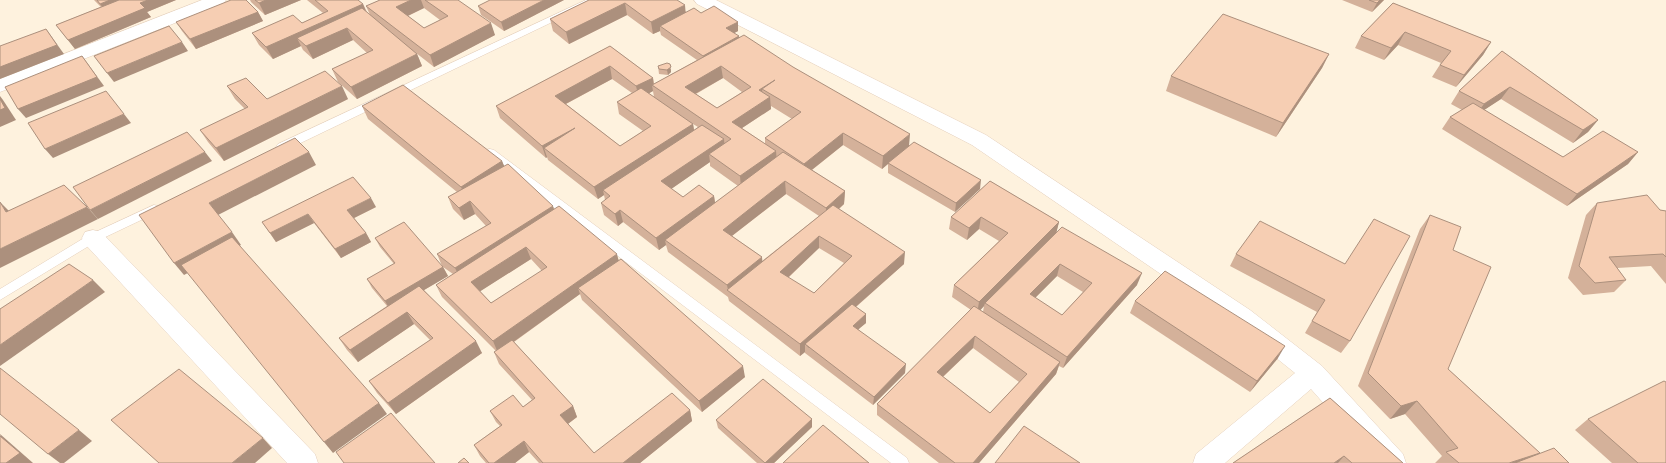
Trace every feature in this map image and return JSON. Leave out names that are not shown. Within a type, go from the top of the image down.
[{"type":"street","points":[[0,86],[217,0]]},
{"type":"street","points":[[703,0],[979,140],[1242,317],[1313,373],[1393,463]]},
{"type":"street","points":[[92,238],[305,463]]},
{"type":"street","points":[[1206,463],[1273,405],[1313,373]]},
{"type":"lane","points":[[270,153],[593,0]]},
{"type":"lane","points":[[404,89],[417,98]]},
{"type":"lane","points":[[481,146],[902,463]]},
{"type":"lane","points":[[0,295],[92,238],[163,204]]},
{"type":"building","points":[[97,0],[110,0],[100,4]]},
{"type":"building","points":[[119,0],[148,0],[140,3],[145,8],[68,40],[56,25]]},
{"type":"building","points":[[231,0],[246,0],[258,12],[190,39],[176,22]]},
{"type":"building","points":[[255,0],[266,0],[259,3]]},
{"type":"building","points":[[315,0],[358,0],[363,4],[266,47],[252,33],[293,15],[302,23],[328,11]]},
{"type":"building","points":[[380,0],[411,0],[396,7],[424,28],[448,16],[425,0],[458,0],[491,23],[430,55],[366,6]]},
{"type":"building","points":[[490,0],[544,0],[501,22],[478,6]]},
{"type":"building","points":[[589,0],[677,0],[685,5],[651,22],[625,3],[566,32],[550,19]]},
{"type":"building","points":[[1369,0],[1380,0],[1377,3]]},
{"type":"building","points":[[1393,3],[1491,42],[1464,75],[1440,65],[1451,51],[1405,32],[1391,48],[1361,36]]},
{"type":"building","points":[[714,6],[738,22],[726,28],[739,36],[703,56],[660,26],[694,8],[701,13]]},
{"type":"building","points":[[362,8],[417,54],[351,87],[332,69],[373,50],[347,28],[306,46],[297,38]]},
{"type":"building","points":[[1223,14],[1329,54],[1283,123],[1171,76]]},
{"type":"building","points":[[169,26],[182,42],[107,73],[94,56]]},
{"type":"building","points":[[46,29],[57,45],[0,67],[0,46]]},
{"type":"building","points":[[744,35],[793,67],[910,134],[883,156],[843,133],[804,164],[765,138],[801,112],[762,89],[775,80],[759,90],[770,97],[732,122],[776,151],[740,176],[709,154],[731,139],[652,85]],"holes":[[[721,66],[751,87],[717,108],[685,87]]]},
{"type":"building","points":[[610,46],[653,78],[636,86],[610,66],[555,96],[620,146],[651,126],[617,102],[641,88],[693,124],[594,187],[544,148],[575,128],[542,146],[496,106]]},
{"type":"building","points":[[1502,51],[1598,120],[1583,130],[1510,87],[1484,104],[1459,91]]},
{"type":"building","points":[[82,56],[97,77],[18,109],[5,87]]},
{"type":"building","points":[[667,63],[670,64],[671,67],[667,70],[659,69],[658,66]]},
{"type":"building","points":[[325,71],[342,86],[216,148],[200,130],[248,107],[227,86],[246,78],[267,99]]},
{"type":"building","points":[[403,85],[502,161],[461,187],[362,106]]},
{"type":"building","points":[[106,91],[124,114],[45,149],[28,123]]},
{"type":"building","points":[[0,99],[5,108],[0,110]]},
{"type":"building","points":[[1473,103],[1563,157],[1603,131],[1638,152],[1577,194],[1450,117]]},
{"type":"building","points":[[702,125],[724,139],[661,181],[683,197],[699,185],[714,196],[656,238],[620,210],[615,214],[601,203],[610,196],[603,190]]},
{"type":"building","points":[[187,132],[205,152],[90,210],[73,187]]},
{"type":"building","points":[[295,138],[309,152],[209,203],[232,232],[174,263],[139,215]]},
{"type":"building","points":[[914,142],[981,180],[956,203],[888,163]]},
{"type":"building","points":[[783,152],[845,191],[826,208],[785,181],[723,230],[762,257],[727,285],[665,240]]},
{"type":"building","points":[[508,164],[553,206],[455,268],[437,254],[491,223],[470,201],[459,208],[448,197]]},
{"type":"building","points":[[353,177],[371,198],[347,210],[366,233],[335,249],[308,214],[270,233],[262,222]]},
{"type":"building","points":[[990,181],[1059,222],[979,302],[954,285],[1008,233],[981,217],[969,228],[951,217]]},
{"type":"building","points":[[64,185],[87,207],[0,249],[0,202],[6,212]]},
{"type":"building","points":[[1647,195],[1660,210],[1666,211],[1666,257],[1663,254],[1609,257],[1626,280],[1595,283],[1579,266],[1597,203]]},
{"type":"building","points":[[833,205],[905,252],[800,344],[727,290]],"holes":[[[819,236],[852,256],[814,293],[780,272]]]},
{"type":"building","points":[[559,206],[617,254],[493,341],[436,285]],"holes":[[[526,247],[547,267],[491,303],[471,282]]]},
{"type":"building","points":[[1430,215],[1461,227],[1453,250],[1491,267],[1448,369],[1540,453],[1509,463],[1459,463],[1446,452],[1458,448],[1417,401],[1401,406],[1368,373]]},
{"type":"building","points":[[1374,219],[1410,236],[1350,341],[1312,321],[1325,300],[1236,254],[1260,221],[1345,264]]},
{"type":"building","points":[[404,222],[443,267],[385,301],[367,279],[395,263],[375,238]]},
{"type":"building","points":[[1062,227],[1142,273],[1067,357],[985,303]],"holes":[[[1060,264],[1092,283],[1062,315],[1030,294]]]},
{"type":"building","points":[[232,237],[379,403],[324,442],[181,265]]},
{"type":"building","points":[[621,259],[743,366],[699,401],[578,288]]},
{"type":"building","points":[[69,264],[93,280],[0,345],[0,309]]},
{"type":"building","points":[[1165,271],[1285,346],[1257,381],[1135,301]]},
{"type":"building","points":[[419,286],[476,341],[388,403],[369,381],[433,338],[407,312],[350,350],[339,338]]},
{"type":"building","points":[[852,304],[866,314],[853,326],[906,364],[874,397],[805,344]]},
{"type":"building","points":[[974,306],[1060,362],[973,463],[955,463],[877,404]],"holes":[[[975,336],[1027,374],[990,413],[937,372]]]},
{"type":"building","points":[[512,340],[573,406],[560,415],[594,453],[672,393],[690,410],[623,463],[543,463],[524,441],[494,463],[489,463],[474,445],[502,425],[490,411],[513,395],[523,407],[535,398],[494,352]]},
{"type":"building","points":[[0,368],[79,430],[48,454],[0,414]]},
{"type":"building","points":[[179,369],[263,438],[232,463],[159,463],[111,420]]},
{"type":"building","points":[[763,379],[812,419],[765,463],[716,420]]},
{"type":"building","points":[[1664,381],[1666,382],[1666,463],[1638,463],[1588,419]]},
{"type":"building","points":[[1330,398],[1403,463],[1352,463],[1344,456],[1334,463],[1233,463]]},
{"type":"building","points":[[391,413],[435,463],[344,463],[336,452]]},
{"type":"building","points":[[823,425],[869,463],[783,463]]},
{"type":"building","points":[[1024,426],[1080,463],[995,463]]},
{"type":"building","points":[[0,436],[20,453],[6,463],[0,463]]},
{"type":"building","points":[[1554,448],[1569,463],[1515,463]]},
{"type":"building","points":[[464,458],[469,463],[458,463]]}]
